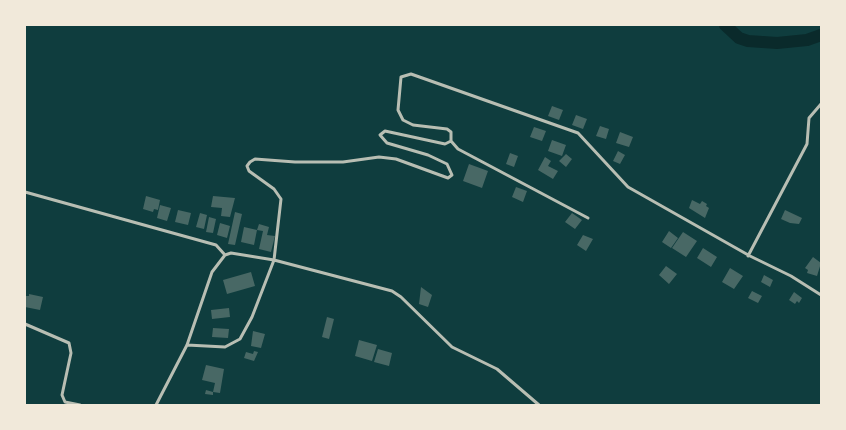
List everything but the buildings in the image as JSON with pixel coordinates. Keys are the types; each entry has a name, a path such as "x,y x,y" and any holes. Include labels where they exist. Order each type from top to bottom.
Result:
{"street":[{"path":"588,218 458,149 451,141 451,133 447,128 412,125 403,120 398,110 399,83 402,76 411,74 578,132 628,187 748,256 791,276 821,295"},
{"path":"748,256 807,144 809,118 821,104"},
{"path":"186,345 225,347 240,338 252,317 274,260 281,199 274,190 249,171 247,166 250,162 255,159 295,162 343,162 379,156 396,159 448,178 452,172 447,164 428,154 386,143 380,135 385,131 445,144 451,141"},
{"path":"25,192 216,245 225,255"},
{"path":"156,405 186,345 212,272 225,255 231,253 274,260 392,291 402,297 452,348 497,369 539,405"},
{"path":"25,324 69,343 71,353 62,395 66,402 80,405"}],"waterway":[{"path":"725,25 739,38 748,41 777,43 807,40 821,35"}]}
